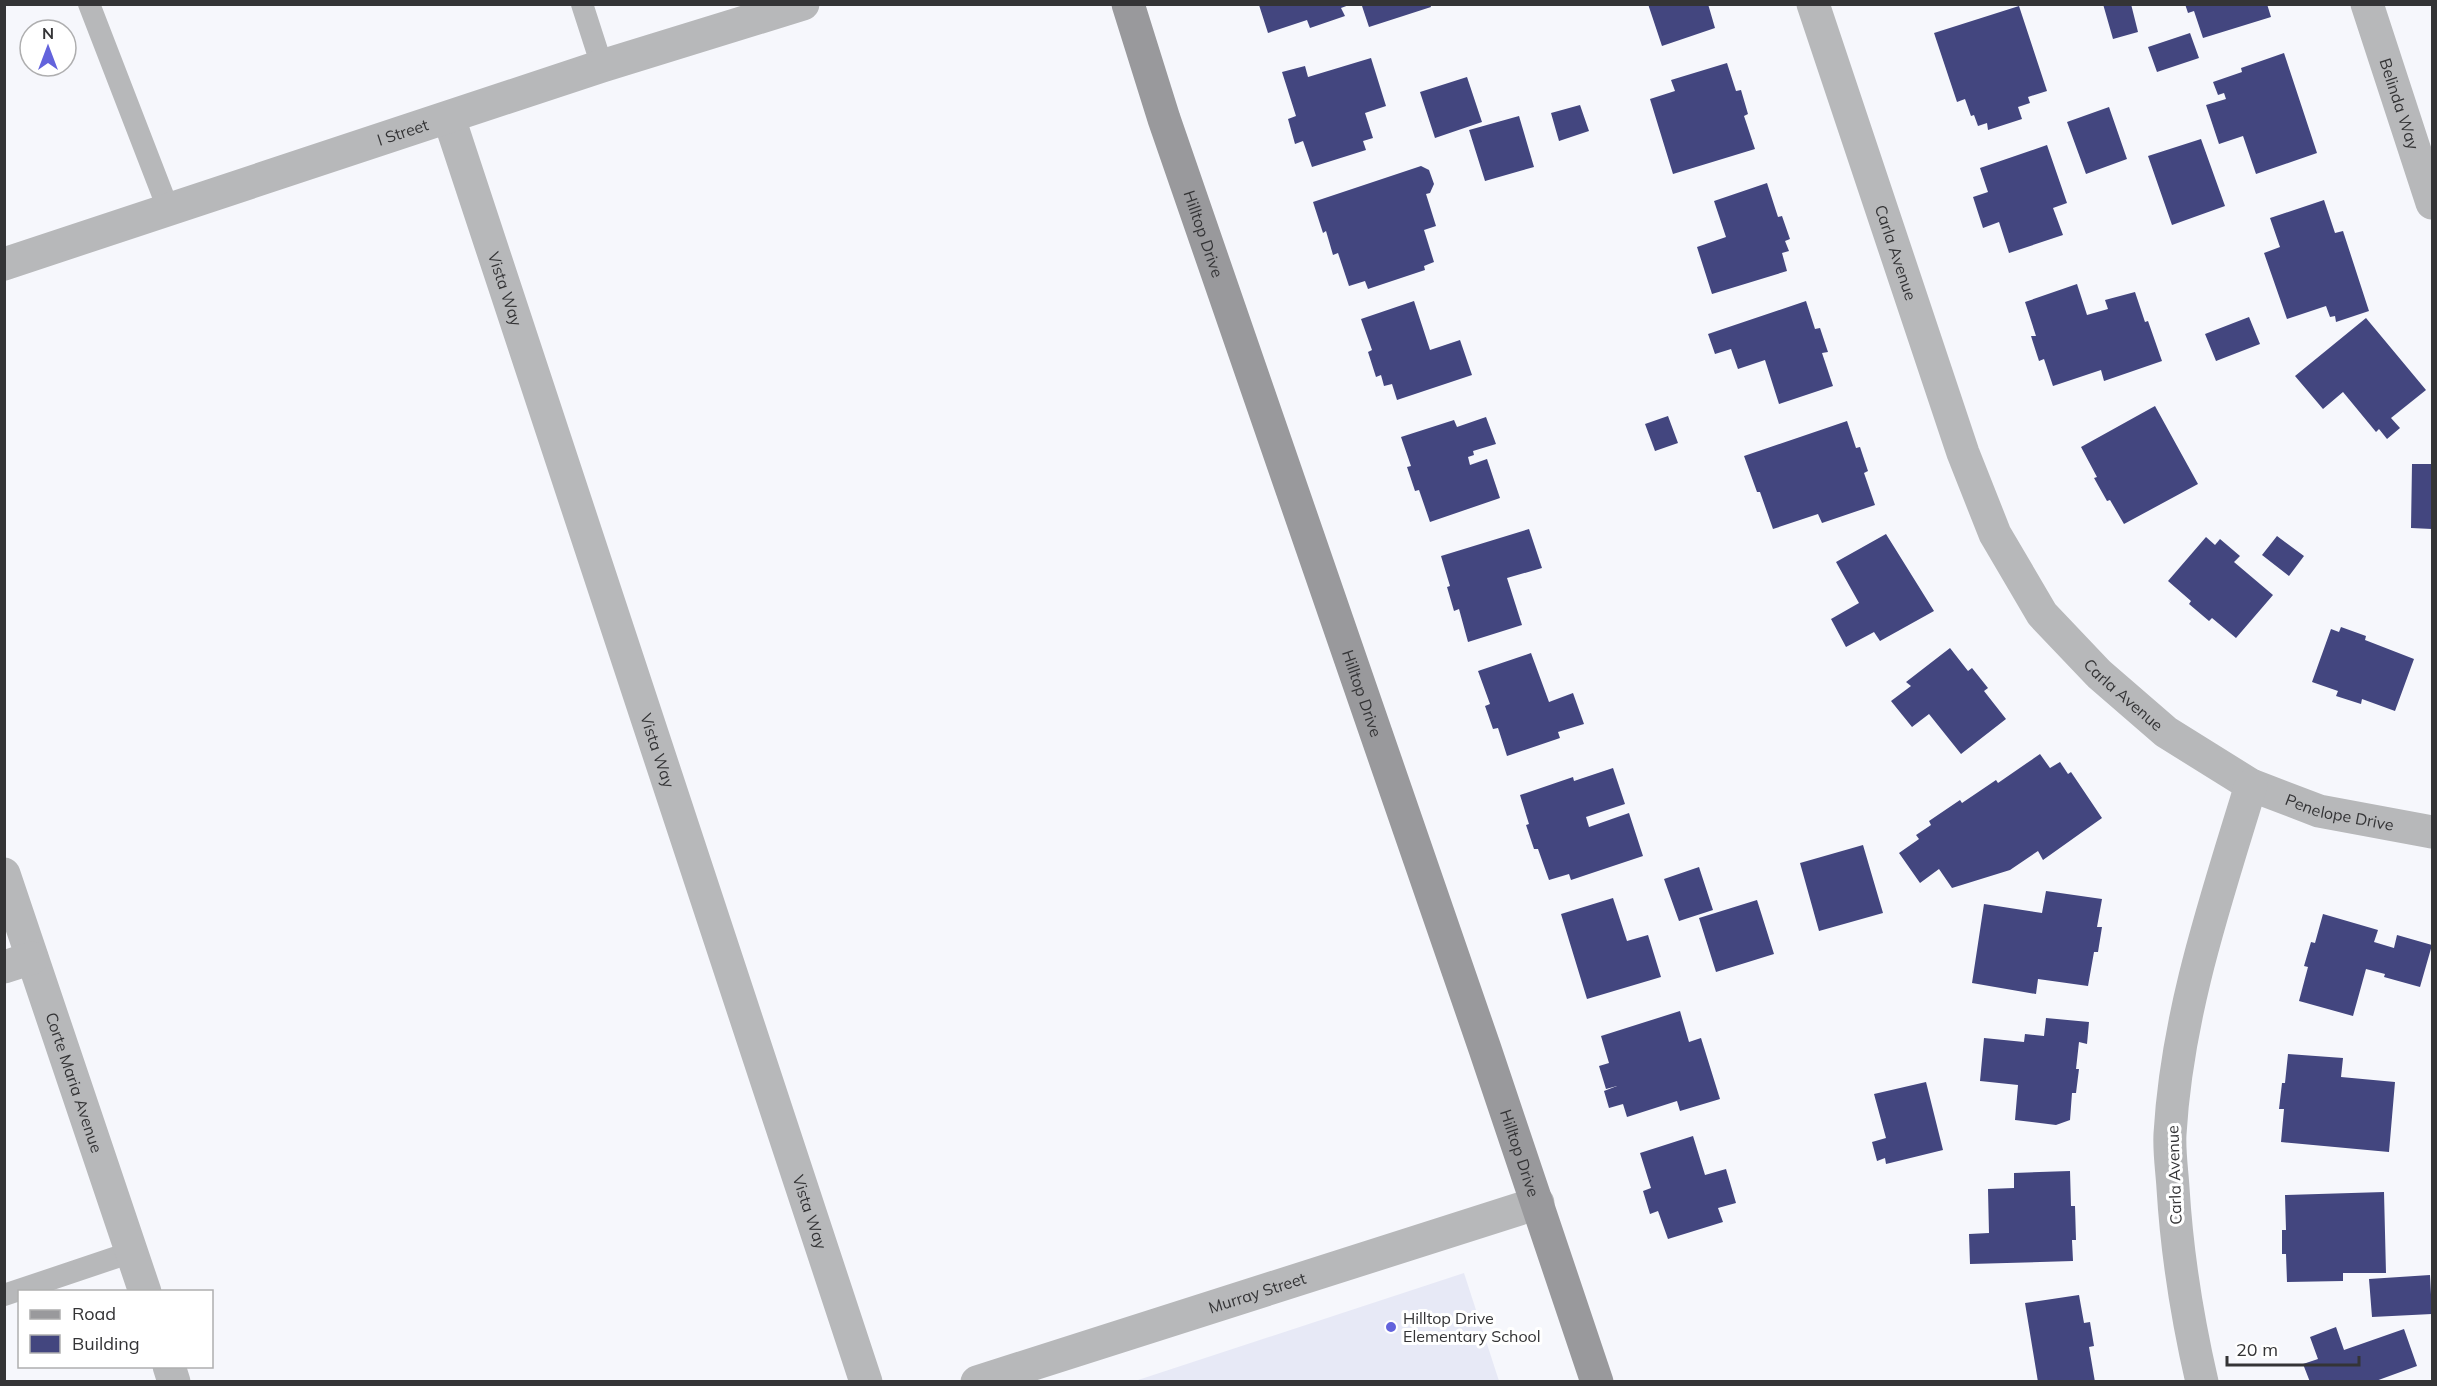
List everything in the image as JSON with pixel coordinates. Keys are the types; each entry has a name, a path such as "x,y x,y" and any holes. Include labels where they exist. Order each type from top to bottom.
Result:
{"main road":[{"name":"Hilltop Drive","path":"1128,4 1164,119 1538,1203 1597,1382"}],"street":[{"name":"I Street","path":"4,264 602,66 803,4"},
{"name":"Carla Avenue","path":"1813,4 1963,453 1995,534 2042,614 2099,674 2166,732 2251,785 2192,982 2179,1053 2170,1136 2176,1239 2185,1304 2202,1382"},
{"name":"Belinda Way","path":"2367,4 2433,203"},
{"name":"Vista Way","path":"449,118 866,1382"},
{"name":"Penelope Drive","path":"2251,785 2319,811 2433,832"},
{"name":"Corte Maria Avenue","path":"4,874 18,962 132,1252 144,1290"},
{"name":"Murray Street","path":"977,1382 1538,1203"}],"lane":[{"path":"90,4 169,211"},
{"path":"582,4 602,66"},
{"path":"19,1290 132,1252"}],"shaded area":[{"name":"Hilltop Drive Elementary School","path":"1464,1273 1499,1381 1135,1381"}],"building":[{"path":"1367,4 1430,4 1431,7 1369,27 1362,6"},
{"path":"1648,4 1708,4 1715,28 1662,46"},
{"path":"2103,4 2131,4 2138,32 2113,39"},
{"path":"2185,4 2267,4 2271,17 2203,38 2194,11 2188,13"},
{"path":"1259,5 1349,5 1341,8 1345,16 1310,28 1307,20 1268,33"},
{"path":"2019,6 2047,91 2028,97 2030,103 2018,107 2022,119 1988,130 1987,123 1978,126 1974,115 1971,116 1965,99 1957,102 1934,33"},
{"path":"2190,33 2199,58 2157,72 2148,47"},
{"path":"2284,53 2317,153 2256,174 2243,136 2219,144 2206,105 2226,99 2224,93 2218,95 2213,82 2242,72 2241,68"},
{"path":"1371,58 1386,106 1365,113 1373,138 1363,141 1366,150 1312,167 1303,141 1295,144 1288,119 1296,116 1282,72 1305,66 1308,77"},
{"path":"1727,63 1736,91 1741,90 1748,114 1744,116 1755,149 1673,174 1650,99 1675,91 1671,80"},
{"path":"1467,77 1482,122 1435,138 1420,92"},
{"path":"1580,105 1589,131 1559,141 1551,113"},
{"path":"2109,107 2127,159 2086,174 2067,122"},
{"path":"1519,116 1534,167 1485,181 1469,130"},
{"path":"2201,139 2225,206 2172,225 2148,156"},
{"path":"2047,145 2067,203 2053,208 2063,235 2009,253 1999,222 1983,228 1973,197 1988,192 1980,168"},
{"path":"1421,166 1429,170 1434,184 1430,193 1426,194 1436,226 1424,230 1434,262 1424,266 1425,270 1368,289 1365,281 1349,286 1338,253 1333,255 1326,231 1323,233 1313,202"},
{"path":"1767,183 1778,217 1782,216 1790,239 1785,241 1789,251 1782,253 1787,271 1712,294 1697,247 1726,237 1714,201"},
{"path":"2324,200 2335,233 2343,231 2369,311 2336,322 2335,316 2330,317 2326,306 2287,319 2264,253 2280,247 2270,218"},
{"path":"2077,284 2087,315 2108,309 2105,300 2135,292 2162,361 2104,381 2101,370 2053,386 2044,359 2039,361 2031,336 2036,336 2025,302"},
{"path":"1414,301 1430,350 1460,340 1472,375 1397,400 1392,384 1384,386 1381,375 1376,377 1368,352 1372,350 1361,319"},
{"path":"1806,301 1815,329 1820,328 1828,352 1822,353 1833,386 1779,404 1765,360 1738,369 1731,349 1715,354 1708,334"},
{"path":"2249,317 2260,344 2216,361 2205,334"},
{"path":"2366,318 2426,390 2391,418 2400,428 2387,439 2379,429 2376,432 2343,392 2323,409 2295,376"},
{"path":"2155,406 2198,484 2124,524 2094,478 2097,477 2081,447"},
{"path":"1668,416 1678,443 1655,451 1645,424"},
{"path":"1486,417 1496,444 1473,451 1474,455 1468,457 1470,465 1487,459 1500,498 1430,522 1419,490 1415,491 1407,467 1411,466 1401,437 1454,420 1457,427"},
{"path":"1847,421 1856,448 1860,447 1868,471 1864,473 1875,505 1822,523 1818,514 1773,529 1744,456"},
{"path":"2412,464 2432,464 2432,529 2411,528"},
{"path":"1529,529 1542,568 1507,578 1522,625 1468,642 1459,609 1454,611 1447,587 1450,586 1441,556"},
{"path":"1886,534 1934,611 1880,641 1874,632 1846,647 1831,619 1859,603 1836,562"},
{"path":"2277,536 2304,556 2289,576 2262,555"},
{"path":"2206,537 2215,545 2220,539 2240,556 2234,562 2273,595 2236,638 2212,618 2209,621 2168,581"},
{"path":"2341,627 2366,636 2365,640 2414,659 2395,711 2362,699 2361,704 2336,696 2338,691 2312,682 2331,629 2339,632"},
{"path":"1950,648 1968,671 1972,668 1988,688 1984,691 2006,719 1961,754 1929,714 1912,727 1891,701 1911,686 1906,682"},
{"path":"1531,653 1549,702 1573,693 1584,724 1558,732 1560,738 1507,756 1498,728 1493,729 1485,706 1490,704 1478,671"},
{"path":"2040,754 2050,768 2060,762 2068,774 2071,772 2102,818 2043,860 2038,851 2010,870 1952,888 1939,869 1920,883 1899,853 1919,839 1916,835 1931,825 1929,821 1960,800 1962,803 1996,780 1998,783"},
{"path":"1613,768 1625,804 1586,817 1589,827 1629,813 1643,856 1571,880 1569,874 1549,880 1538,849 1534,849 1520,795 1573,777 1574,781"},
{"path":"1863,845 1883,913 1819,931 1800,863"},
{"path":"1699,867 1713,910 1679,921 1664,879"},
{"path":"2046,891 2102,899 2097,927 2102,927 2098,952 2094,952 2088,986 2038,979 2036,994 1972,983 1984,904 2042,913"},
{"path":"1613,898 1627,941 1648,935 1661,977 1587,999 1561,914"},
{"path":"1757,900 1774,954 1716,972 1699,918"},
{"path":"2323,914 2378,930 2374,942 2394,948 2397,935 2432,945 2420,987 2384,977 2385,974 2366,969 2353,1016 2299,1001 2308,967 2304,966 2311,942 2315,943"},
{"path":"1680,1011 1689,1042 1701,1038 1720,1099 1680,1111 1677,1101 1627,1117 1623,1104 1609,1108 1604,1091 1617,1086 1606,1089 1599,1066 1609,1063 1601,1036"},
{"path":"2046,1018 2089,1022 2087,1044 2079,1042 2076,1069 2079,1069 2076,1093 2072,1093 2070,1120 2056,1125 2015,1120 2018,1085 1980,1081 1984,1038 2024,1042 2025,1034 2044,1036"},
{"path":"2288,1054 2343,1058 2341,1077 2395,1082 2389,1152 2281,1142 2284,1109 2279,1109"},
{"path":"1926,1082 1943,1150 1886,1164 1885,1158 1877,1161 1872,1142 1886,1138 1874,1094"},
{"path":"1693,1136 1705,1175 1726,1169 1736,1203 1718,1208 1723,1222 1668,1239 1658,1211 1650,1214 1643,1191 1651,1188 1640,1153"},
{"path":"2070,1171 2071,1206 2075,1206 2076,1240 2072,1240 2073,1261 1970,1264 1969,1234 1989,1233 1988,1189 2014,1188 2014,1173"},
{"path":"2384,1192 2386,1273 2343,1273 2343,1281 2287,1282 2286,1254 2282,1254 2282,1230 2286,1230 2285,1195"},
{"path":"2430,1275 2432,1314 2372,1317 2369,1279"},
{"path":"2079,1295 2084,1323 2090,1322 2094,1346 2089,1347 2095,1382 2038,1382 2025,1303"},
{"path":"2336,1327 2344,1350 2404,1329 2417,1366 2373,1382 2310,1382 2303,1364 2318,1359 2310,1337"}],"place":[{"name":"Hilltop Drive Elementary School","path":"1391,1327"}]}
